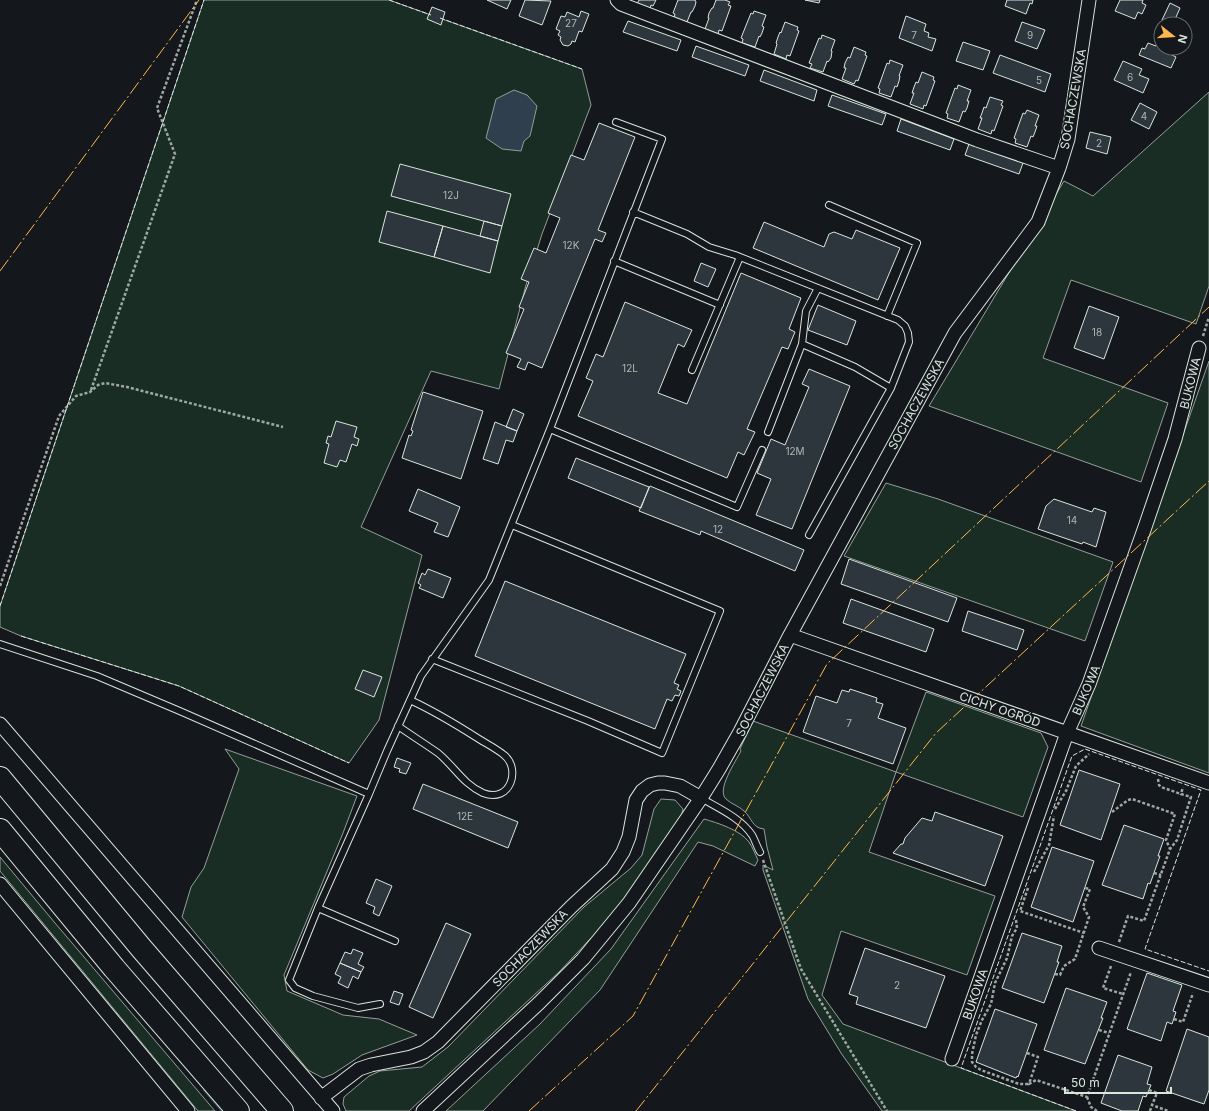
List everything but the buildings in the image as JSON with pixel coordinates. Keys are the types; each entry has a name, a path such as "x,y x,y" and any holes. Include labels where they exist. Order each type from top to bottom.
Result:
{"highway":[{"path":"0,778 142,949 282,1111"},
{"path":"0,830 114,968 238,1111"}],"street":[{"path":"617,0 620,4 962,134 1059,168"},
{"name":"SOCHACZEWSKA","path":"423,1111 539,1003 583,959 630,903 701,798 740,732 790,635 955,333 1038,222 1059,168 1068,139 1089,0"},
{"name":"BUKOWA","path":"952,1059 1067,733 1089,684 1148,520 1175,438 1199,348"},
{"name":"CICHY OGRÓD","path":"790,635 1209,784"},
{"path":"0,724 333,1111"},
{"name":"SOCHACZEWSKA","path":"322,1098 359,1068 411,1057 424,1052 438,1042 571,907 612,869 630,838 636,800 642,791 650,785 665,783 680,786 701,798"},
{"path":"0,884 188,1111"},
{"path":"1099,948 1203,983"}],"lane":[{"path":"380,1004 358,1008 313,996 295,988 289,980 318,908 421,676 489,580 550,429 662,139 616,122"},
{"path":"829,205 917,243 887,316"},
{"path":"633,212 688,234 710,247 740,257 898,320 905,326 908,333 909,342 892,388 809,535"},
{"path":"692,370 740,257"},
{"path":"614,260 720,305"},
{"path":"768,432 802,344 806,311 818,288"},
{"path":"802,344 855,367 892,388"},
{"path":"550,429 737,507 762,450"},
{"path":"432,659 662,753 720,611 512,525"},
{"path":"0,644 97,676 369,794"},
{"path":"398,726 439,754 458,774 483,793 491,796 499,796 505,791 511,782 511,764 506,756 459,726 410,700"},
{"path":"701,798 737,820 746,828 752,835 760,852"},
{"path":"318,908 395,941"}],"path":[{"path":"90,392 175,154 157,108 197,0"},
{"name":"BUKOWA","path":"1199,348 1209,317"},
{"path":"0,586 59,416 76,396 90,392 98,385 105,383 127,387 283,427"},
{"path":"1032,877 1049,845 1055,809 1066,791 1074,769 1086,756 1093,754"},
{"path":"1123,994 1103,988 1115,953 1128,916 1144,921 1170,849 1177,840 1191,797 1161,787 1157,777"},
{"path":"1181,794 1184,784"},
{"path":"1112,812 1128,800 1132,799 1175,814 1166,840 1170,849"},
{"path":"760,852 801,969 887,1111"},
{"path":"1154,873 1161,875"},
{"path":"1029,885 1018,914 1016,928 1012,936 1006,958 995,983 991,1004 978,1030 973,1050 972,1062 981,1070 1019,1084 1029,1084 1036,1080 1087,1097"},
{"path":"1055,974 1060,976 1064,966 1075,960 1089,917 1083,908 1090,889 1085,888"},
{"path":"1018,914 1084,933"},
{"path":"1097,1111 1091,1107 1087,1097 1135,960"},
{"path":"1174,1019 1183,1022 1203,983"},
{"path":"1099,1030 1109,1033"},
{"path":"1027,1053 1038,1057 1029,1084"},
{"path":"1149,1090 1157,1093 1150,1111"},
{"path":"1152,1105 1168,1111"}],"green space":[{"path":"204,0 389,0 582,69 591,105 542,234 526,285 499,389 431,371 361,527 422,555 379,720 349,763 179,686 21,636 0,627 0,606"},
{"path":"1209,92 1209,286 1196,324 1071,280 1043,358 1168,403 1141,482 929,406 1064,181 1093,196"},
{"path":"1209,361 1209,773 1081,726"},
{"path":"886,483 938,499 1113,562 1085,641 844,556"},
{"path":"926,692 1041,733 1048,747 1023,817 896,772"},
{"path":"753,721 896,772 869,852 995,896 967,975 841,931 822,995 843,1024 1076,1111 882,1111 841,1053 808,999 763,870 763,865 773,870 764,829 757,827 744,811 726,799 723,789 725,782 741,751 740,749"},
{"path":"225,749 357,796 284,975 287,991 343,1015 379,1019 417,1035 362,1055 333,1074 323,1078 308,1070 182,917 191,887 204,868 239,769"},
{"path":"661,799 675,800 683,809 680,821 674,832 607,921 559,972 409,1111 346,1111 343,1104 344,1097 369,1076 380,1071 422,1067 448,1047 584,907 631,868 642,855 654,809"},
{"path":"704,819 728,828 745,838 749,842 758,860 755,866 713,846 698,842 600,990 483,1111 446,1111 540,1024 611,949"},
{"path":"0,857 215,1111 198,1111 0,871"}],"water":[{"path":"514,90 527,95 537,106 530,136 524,141 521,151 502,149 486,138 496,99"}],"waterway":[{"path":"205,1090 223,1111"}],"fence":[{"path":"0,606 204,0"},
{"path":"389,0 431,15"},
{"path":"440,18 582,69"},
{"path":"21,636 179,686 349,763"},
{"path":"1076,1111 961,1068 1072,756 1085,749 1201,790 1145,949 1209,971"}],"power":[{"path":"0,271 199,0"},
{"path":"529,1111 633,1016 827,664 1209,307"},
{"path":"636,1111 936,733 1209,481"}]}
